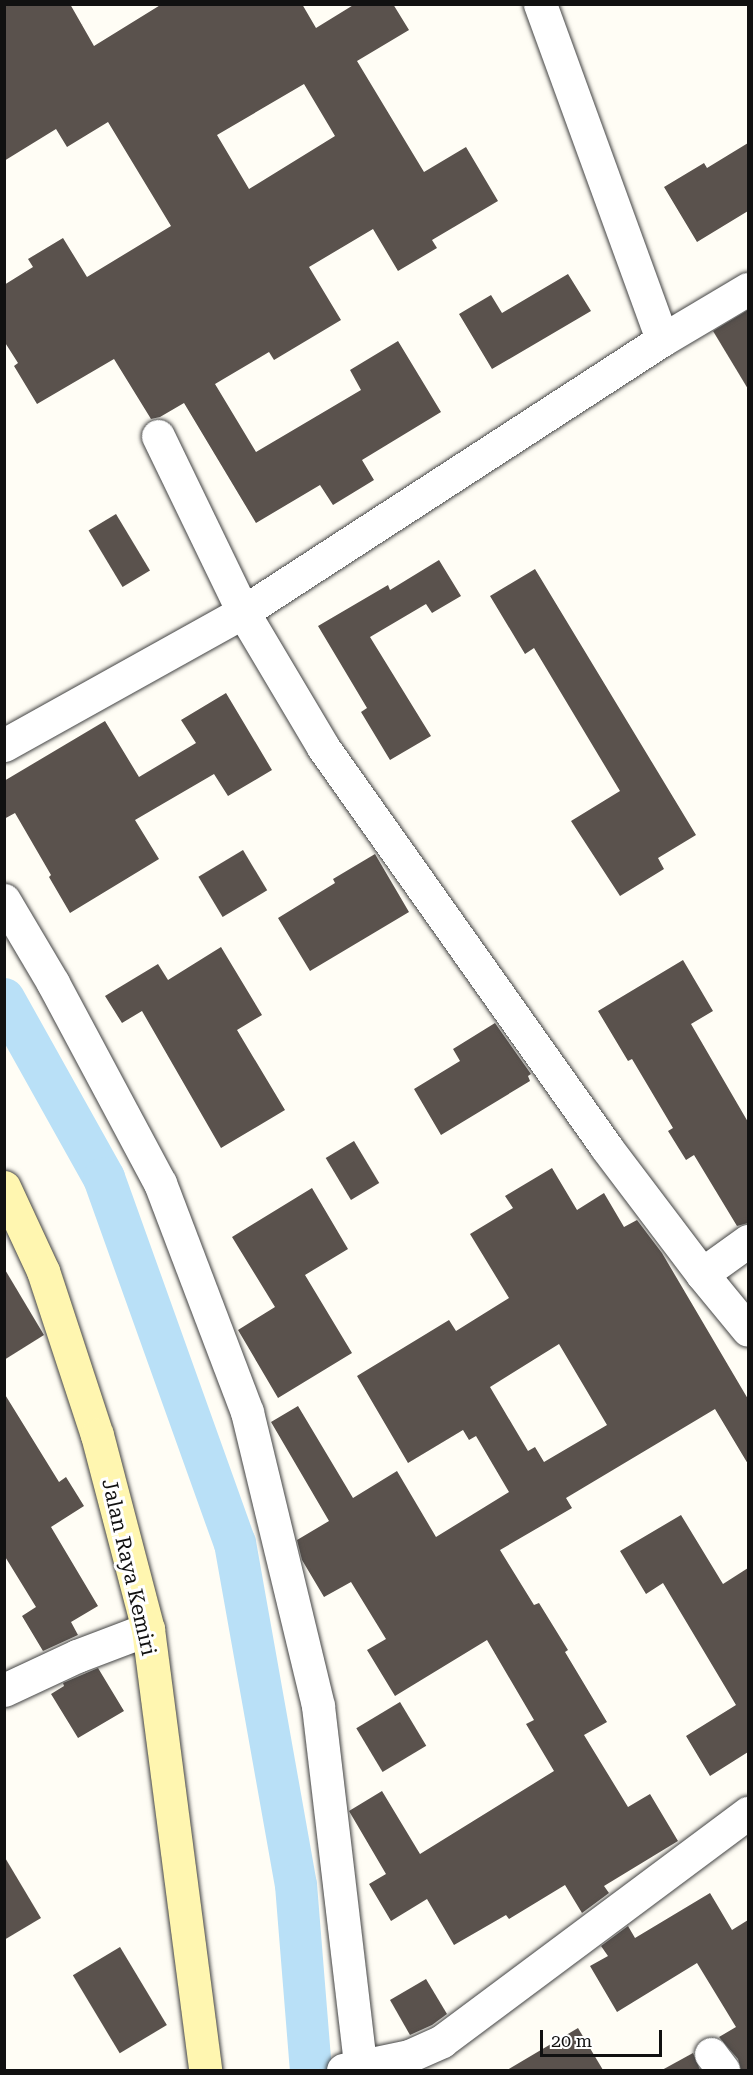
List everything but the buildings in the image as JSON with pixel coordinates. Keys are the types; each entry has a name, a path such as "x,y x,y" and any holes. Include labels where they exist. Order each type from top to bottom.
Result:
{"main road":[{"name":"Jalan Raya Kemiri","path":"4,1187 44,1271 90,1413 148,1629 205,2070"}],"street":[{"path":"540,4 662,340"},
{"path":"4,745 243,612 662,340 748,289"},
{"path":"158,436 243,612 323,747 606,1147 702,1274 748,1330"},
{"path":"4,900 53,983 160,1183 247,1412 318,1706 352,2069 409,2056 442,2041 748,1813"},
{"path":"702,1274 748,1241"},
{"path":"4,1690 77,1656 148,1629"}],"waterway":[{"path":"4,999 104,1178 235,1543 296,1885 311,2070"}]}
